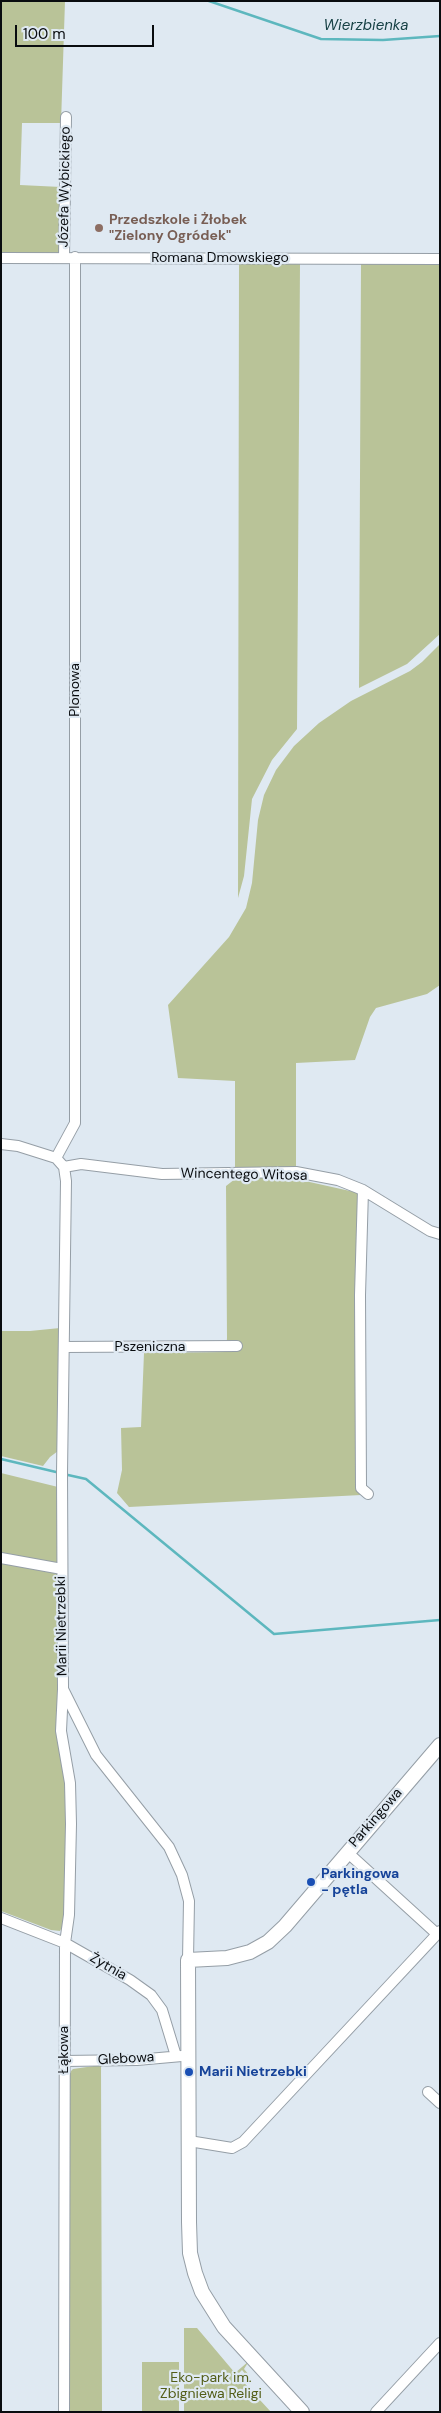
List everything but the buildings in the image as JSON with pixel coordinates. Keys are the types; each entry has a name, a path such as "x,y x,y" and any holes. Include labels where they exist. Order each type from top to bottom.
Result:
{"street":[{"name":"Józefa Wybickiego","path":"66,118 70,257"},
{"name":"Plonowa","path":"56,1158 75,1123 70,257"},
{"name":"Romana Dmowskiego","path":"1,258 440,259"},
{"path":"1,1144 18,1146 56,1158 64,1167"},
{"name":"Wincentego Witosa","path":"64,1167 81,1164 162,1174 296,1172 338,1180 363,1190 430,1231 440,1234"},
{"name":"Marii Nietrzebki","path":"64,1167 66,1181 62,1569 63,1689 96,1755 169,1847 182,1875 188,1901 188,1960 182,2056 189,2141 190,2253 202,2292 224,2327 302,2412"},
{"path":"363,1190 360,1295 361,1488 368,1494"},
{"name":"Pszeniczna","path":"64,1347 237,1346"},
{"path":"1,1558 62,1569"},
{"name":"Łąkowa","path":"63,1689 61,1731 70,1783 71,1824 69,1915 65,1943 64,2412"},
{"name":"Parkingowa","path":"188,1960 227,1958 250,1952 268,1942 285,1926 440,1744"},
{"path":"189,2141 232,2148 243,2142 438,1933 348,1852"},
{"name":"Żytnia","path":"1,1918 65,1943 130,1980 151,1995 162,2010 182,2056"},
{"name":"Glebowa","path":"64,2061 137,2060 182,2056"},
{"path":"428,2092 440,2103"},
{"path":"376,2412 440,2343"}],"green space":[{"path":"1,1 65,1 61,123 22,123 20,185 61,187 61,253 1,254"},
{"path":"239,262 300,263 297,729 272,760 252,799 244,876 238,898"},
{"path":"440,263 440,634 407,664 359,688 361,264"},
{"path":"440,644 440,985 427,994 376,1008 370,1017 355,1060 296,1063 296,1179 359,1193 361,1495 129,1507 117,1493 122,1470 121,1428 141,1427 144,1353 226,1352 226,1186 235,1179 235,1081 178,1078 168,1005 229,937 246,908 252,883 258,820 264,795 276,770 294,746 319,723 351,701 410,671"},
{"path":"60,1328 58,1451 43,1466 1,1456 1,1331"},
{"path":"1,1473 58,1487 57,1728 66,1786 65,1922 60,1931 51,1930 1,1911"},
{"path":"101,2065 102,2412 68,2412 66,2076 73,2069"},
{"name":"Eko-park im. Zbigniewa Religi","path":"184,2328 197,2328 235,2373 249,2361 244,2369 249,2375 247,2376 242,2370 237,2375 271,2412 184,2412"},
{"path":"142,2362 179,2362 179,2412 142,2412"}],"waterway":[{"name":"Wierzbienka","path":"209,1 321,39 383,40 440,36"},
{"path":"1,1459 56,1472"},
{"path":"68,1475 86,1479 274,1634 440,1620"}],"place":[{"name":"Przedszkole i Żłobek \"Zielony Ogródek\"","path":"99,228"},
{"name":"Parkingowa - pętla","path":"311,1882"},
{"name":"Marii Nietrzebki","path":"189,2072"}]}
